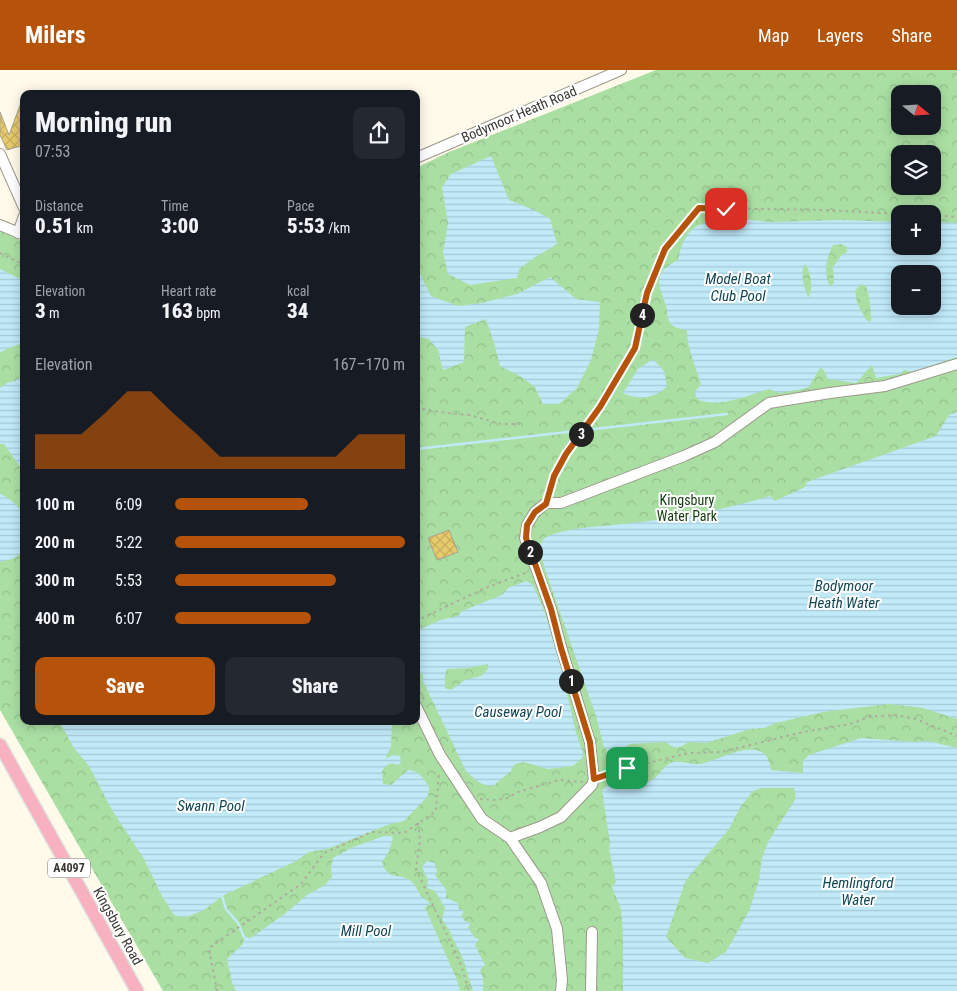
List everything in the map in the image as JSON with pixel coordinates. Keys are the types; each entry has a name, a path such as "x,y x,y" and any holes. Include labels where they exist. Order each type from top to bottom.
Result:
{"main road":[{"name":"Kingsbury Road","path":"0,745 138,991"}],"street":[{"name":"Bodymoor Heath Road","path":"420,156 621,70"},
{"path":"0,154 20,199"},
{"path":"0,225 20,234"},
{"path":"510,838 540,827 561,816 592,785 594,779 590,742 551,609 526,538 527,525 535,512 546,504 561,502 684,456 714,442 769,403 885,386 957,364"},
{"path":"420,715 440,755 482,819 510,838 542,883 557,929 562,980 561,991"},
{"path":"591,991 592,932"}],"path":[{"path":"546,504 554,476 566,454 600,407 635,348 647,293 665,249 699,208 891,214"},
{"path":"941,216 957,217"},
{"path":"0,253 20,263"},
{"path":"420,409 469,414 501,424 520,424"},
{"path":"420,620 486,588 536,569"},
{"path":"420,693 428,707"},
{"path":"479,799 496,800 507,798 518,792 559,780 589,782 627,768 682,754 722,752 803,732 850,724 869,716 896,715 916,719 957,736"},
{"path":"217,991 209,948 301,884 324,853 372,832 404,833 436,811 440,755"},
{"path":"418,823 420,841 416,869 461,965 469,991"}],"green space":[{"name":"Kingsbury Water Park","path":"656,70 957,70 957,991 163,991 0,710 0,231 20,240 20,725 420,725 420,166 449,152"}],"water":[{"path":"491,156 509,200 550,219 557,244 519,269 517,278 470,285 448,274 443,252 448,223 442,187 451,174"},
{"name":"Model Boat Club Pool","path":"721,218 773,222 840,220 891,222 891,255 941,255 941,222 957,223 957,357 913,372 904,370 900,374 876,378 872,365 856,383 828,379 823,369 820,368 808,388 779,393 769,389 723,402 705,402 697,399 695,392 701,384 690,351 687,331 675,327 669,322 659,282 662,272 678,260 687,235 691,230","holes":["841,244 847,247 847,252 841,256 833,267 834,282 831,287 826,272 827,260 833,245","805,264 811,281 811,290 808,298 803,281 803,268","861,284 866,286 868,293 871,322 866,320 857,303 855,291"]},
{"path":"0,269 20,279 20,344 0,352"},
{"path":"420,274 431,296 458,306 482,303 517,294 550,277 576,299 600,302 599,329 591,360 577,388 559,404 543,404 535,387 520,376 500,366 486,319 465,327 464,362 443,370 438,350 429,339 420,337"},
{"path":"653,359 664,371 667,386 658,393 646,397 635,397 623,393 638,369"},
{"path":"20,378 20,466 4,444 0,444 0,388 7,383"},
{"name":"Bodymoor Heath Water","path":"957,412 957,719 923,708 889,704 823,712 776,723 764,728 750,729 706,743 689,742 675,748 665,742 630,744 618,751 609,753 604,747 596,716 545,569 540,547 546,537 566,531 636,523 726,508 770,496 775,501 805,487 807,482 936,436 949,415"},
{"path":"0,494 10,499 20,510 20,554 0,562"},
{"name":"Causeway Pool","path":"526,581 533,585 545,613 562,671 576,733 583,753 582,758 573,766 548,769 524,762 515,764 511,771 493,786 488,786 478,782 466,771 423,681 423,675 420,672 420,629 441,620 458,616 462,611 502,595 508,588","holes":["488,664 488,669 481,676 465,680 451,690 445,688 447,669 468,668"]},
{"name":"Swann Pool","path":"61,725 392,725 391,747 386,756 387,758 394,755 400,756 401,762 398,765 393,763 385,767 382,771 383,784 391,785 408,770 416,772 429,787 428,796 404,821 390,824 327,849 309,852 296,861 222,896 204,910 189,916 180,917 174,915 162,896 144,859 112,810 89,766 74,748"},
{"name":"Hemlingford Water","path":"861,738 915,742 928,741 957,748 957,991 623,991 621,909 612,887 616,882 609,849 610,843 602,791 608,784 623,785 650,781 670,763 701,764 744,750 760,751 767,757 771,770 803,773 803,761 809,755","holes":["761,788 794,788 796,798 768,842 762,858 759,880 749,911 726,952 708,963 685,958 666,937 686,880 729,829 741,806 753,791"]},
{"name":"Mill Pool","path":"384,836 391,836 393,838 389,851 382,863 391,875 407,878 411,881 421,896 430,903 425,908 457,980 460,991 236,991 227,959 243,944 244,937 251,938 307,895 325,885 332,877 333,858 351,848"},
{"path":"427,861 435,863 437,872 435,875 446,890 446,898 458,903 459,909 464,911 461,916 465,921 471,923 468,928 475,938 479,939 475,945 485,965 480,970 483,978 483,991 473,991 463,959 442,919 445,908 435,891 427,888 428,880 422,867"}],"building":[{"path":"20,105 20,146 7,150 0,135 0,112 9,135"},
{"path":"449,530 458,552 437,560 428,538"}],"waterway":[{"path":"420,449 727,414"},
{"path":"222,896 226,909 238,923 244,937"}],"route":[{"path":"627,768 594,779 590,742 551,609 526,538 527,525 535,512 546,504 546,498 554,476 566,454 600,407 635,348 647,293 665,249 699,208 726,209"}]}
